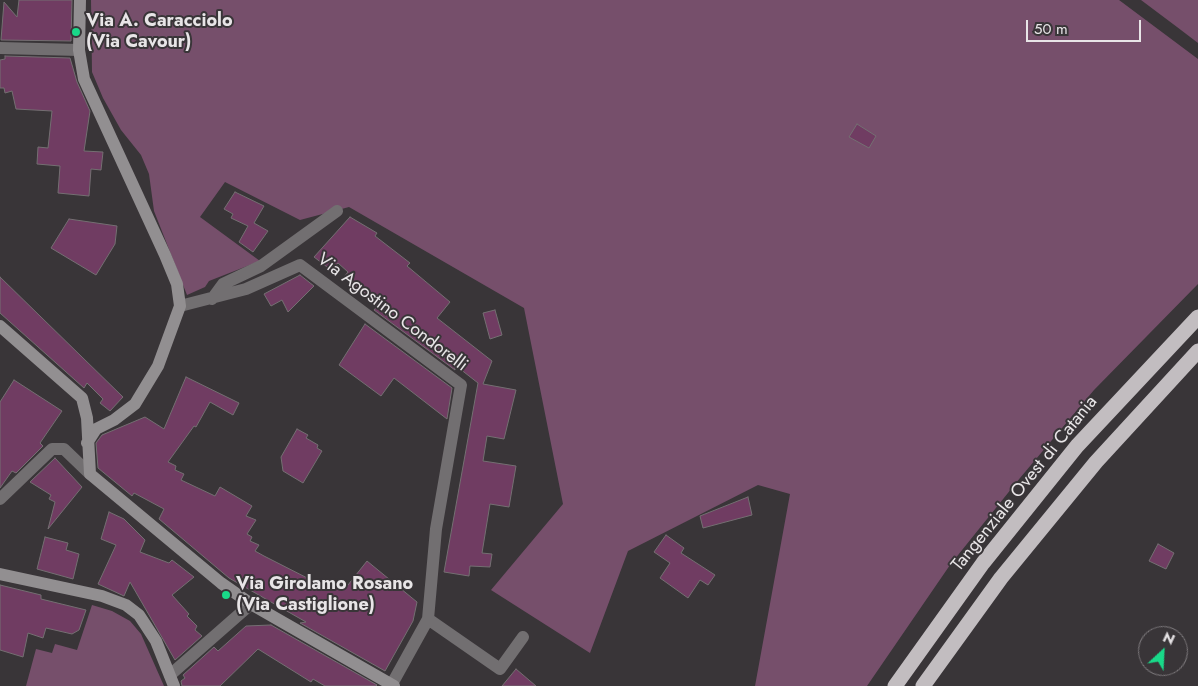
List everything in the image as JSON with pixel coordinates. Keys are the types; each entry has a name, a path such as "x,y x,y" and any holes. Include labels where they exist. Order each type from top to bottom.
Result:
{"highway":[{"name":"Tangenziale Ovest di Catania","path":"895,686 983,562 1077,446 1198,317"},
{"path":"924,686 1001,578 1090,470 1198,351"}],"main road":[{"path":"80,0 79,50 84,80 165,255 177,284 180,306 158,366 135,404 114,420 96,428 87,443"},
{"path":"0,326 82,398 87,418 90,474 221,583 251,604 393,685"},
{"path":"0,574 102,596 126,605 139,615 156,641 172,680"}],"street":[{"path":"0,48 79,50"},
{"path":"212,299 223,284 261,266 338,211"},
{"name":"Via Agostino Condorelli","path":"180,306 246,289 300,265 461,385 436,529 428,619 393,685"},
{"path":"0,499 52,449 64,449 90,474"},
{"path":"172,680 251,604"},
{"path":"428,619 500,669 523,637"}],"shaded area":[{"path":"91,0 1119,0 1198,59 1198,284 1094,390 1020,478 950,565 867,686 755,686 790,494 758,485 628,551 590,653 491,590 563,504 524,308 349,207 300,220 225,182 200,217 260,261 209,281 205,287 187,295 154,211 149,174 141,155 121,130 103,98 92,72"},
{"path":"1141,0 1198,0 1198,43 1177,27"},
{"path":"92,605 112,611 130,621 141,634 164,686 26,686 36,649 52,653 55,644 77,650"}],"building":[{"path":"19,0 72,0 71,41 1,40 4,2 17,17"},
{"path":"5,56 70,58 77,82 90,111 84,151 103,152 101,170 91,169 89,196 58,193 60,166 37,164 38,147 48,148 52,111 16,109 12,91 5,93 4,88 0,88 0,60 5,59"},
{"path":"857,124 876,136 869,148 849,137"},
{"path":"235,192 264,206 254,223 268,231 253,252 239,242 248,226 231,218 233,214 224,209"},
{"path":"350,217 377,233 375,236 410,263 407,266 450,302 437,318 492,361 483,384 516,390 504,439 487,436 483,461 516,466 509,507 490,504 482,553 492,554 490,567 470,566 469,576 444,572 478,383 455,365 455,370 374,310 379,304 344,277 348,272 338,263 331,270 314,257"},
{"path":"69,219 117,226 115,244 96,275 51,248"},
{"path":"300,275 314,286 288,312 282,300 271,306 264,294"},
{"path":"0,277 123,397 110,411 100,403 103,399 87,383 84,388 0,313"},
{"path":"495,310 502,335 490,339 483,313"},
{"path":"365,324 452,388 447,419 394,378 381,396 339,365"},
{"path":"186,377 239,403 233,415 210,402 196,427 194,426 168,462 176,466 175,470 184,474 181,480 215,496 220,487 252,506 246,516 256,520 247,534 252,537 250,541 259,545 255,551 264,556 323,586 325,582 344,590 367,561 417,602 413,621 385,671 300,623 306,622 229,578 159,519 164,509 134,493 132,496 98,468 96,443 102,435 145,417 164,429"},
{"path":"14,380 62,411 40,443 43,446 16,473 12,471 0,488 0,402"},
{"path":"297,429 308,435 306,438 318,445 317,448 322,451 303,483 283,471 281,457"},
{"path":"55,458 82,487 48,529 55,502 49,499 51,495 30,482"},
{"path":"748,497 752,515 703,528 700,516"},
{"path":"109,512 124,519 145,540 140,552 169,563 172,560 194,577 172,595 189,614 187,616 197,626 195,630 202,636 175,660 130,582 124,596 98,584 116,545 101,539"},
{"path":"666,535 684,548 681,553 715,575 708,585 700,580 688,598 660,578 670,563 654,552"},
{"path":"45,537 68,543 66,550 79,554 73,579 37,569"},
{"path":"1158,544 1174,553 1166,569 1149,561"},
{"path":"0,585 41,595 41,599 86,610 79,630 72,634 46,628 43,638 28,633 23,657 0,650"},
{"path":"271,625 377,685 325,686 313,679 311,682 258,649 220,686 182,686 181,681 185,678 183,675 214,647 218,651 246,626"},
{"path":"516,669 536,686 502,686"}],"place":[{"name":"Via A. Caracciolo (Via Cavour)","path":"76,32"},
{"name":"Via Girolamo Rosano (Via Castiglione)","path":"226,595"}]}
